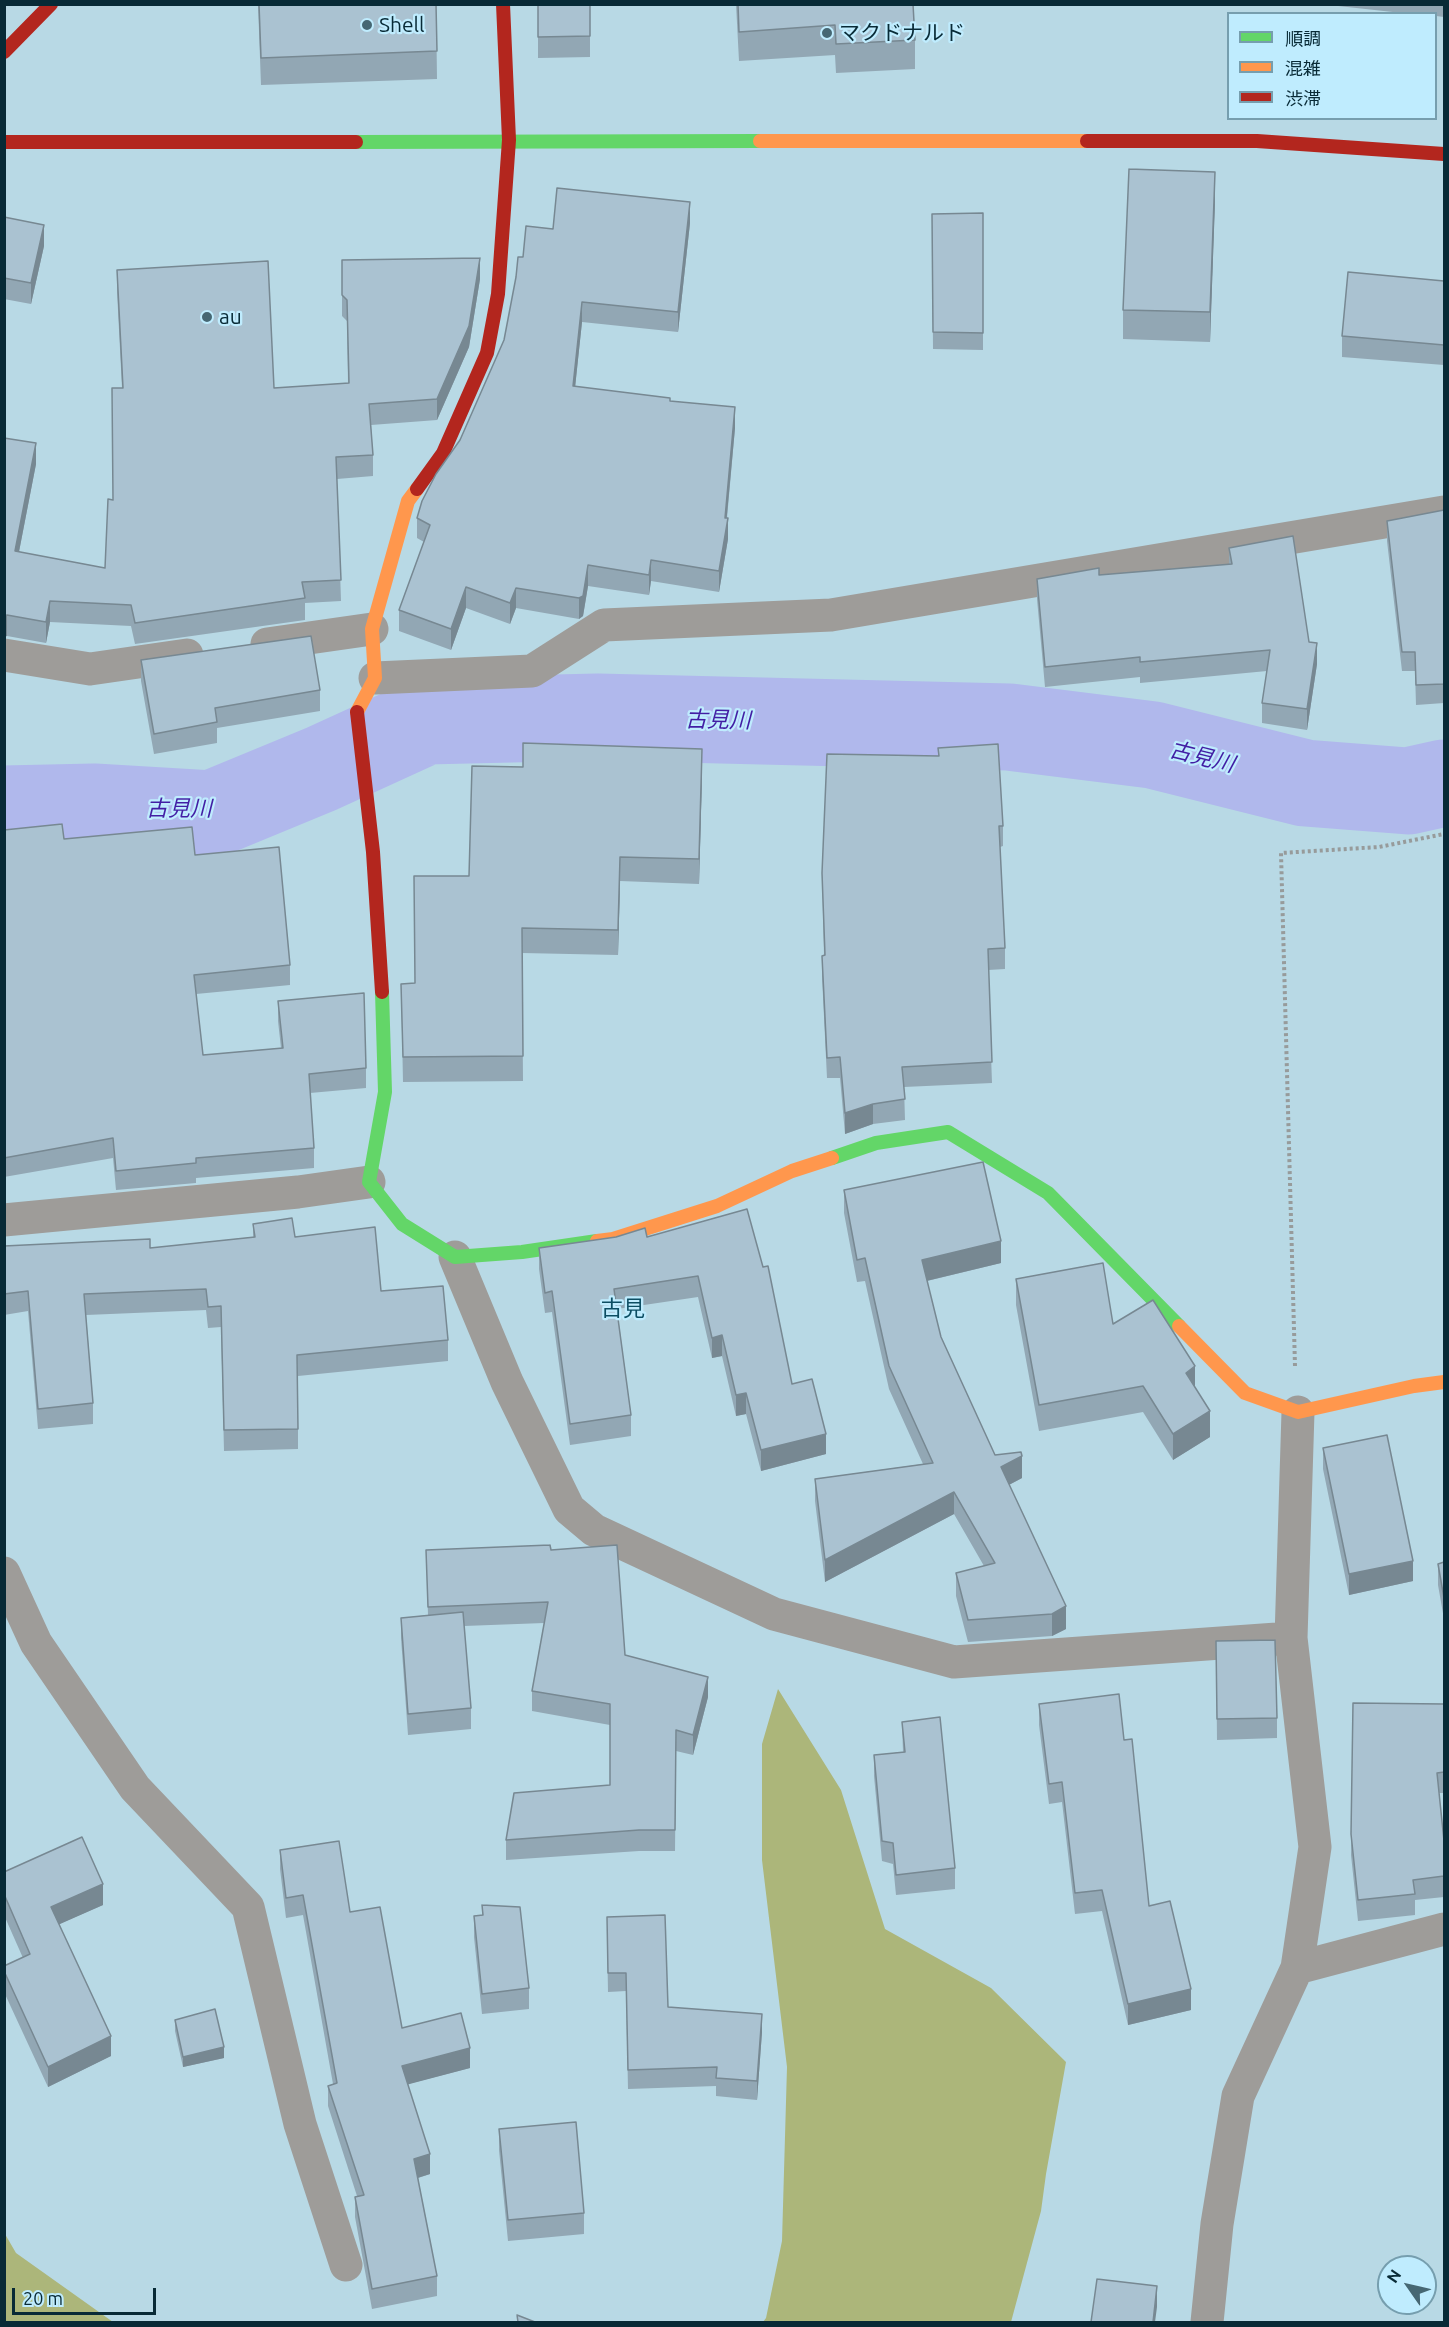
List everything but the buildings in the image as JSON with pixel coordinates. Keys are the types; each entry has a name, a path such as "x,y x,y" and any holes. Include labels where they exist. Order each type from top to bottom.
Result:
{"street":[{"path":"4,52 51,4"},
{"path":"503,4 509,140 498,294 487,353 442,453 408,501 372,629 375,678 356,713 373,852 382,983 385,1092 369,1182 402,1224 455,1257 507,1382 569,1509 594,1530 774,1614 954,1662 1291,1638"},
{"path":"4,141 1257,141 1444,154"},
{"path":"375,678 532,671 604,625 831,615 1444,512"},
{"path":"4,655 90,669 372,629"},
{"path":"455,1257 522,1252 613,1239 717,1206 792,1171 876,1143 948,1132 1048,1193 1245,1393 1298,1412 1414,1386 1444,1382"},
{"path":"4,1220 298,1192 369,1182"},
{"path":"1207,2322 1216,2224 1238,2096 1297,1968 1315,1847 1291,1638 1298,1412"},
{"path":"4,1573 36,1643 135,1788 248,1907 300,2124 346,2265"},
{"path":"1297,1968 1444,1929"}],"path":[{"path":"1298,1412 1292,1330 1281,852 1379,847 1444,834"}],"green space":[{"path":"778,1689 841,1790 885,1929 991,1988 1066,2062 1041,2211 1011,2322 763,2322 766,2318 782,2241 787,2067 762,1860 762,1744"},
{"path":"5,2234 16,2253 113,2322 5,2322"}],"waterway":[{"name":"古見川","path":"4,809 94,807 212,814 321,769 426,721 598,717 1009,727 1153,745 1305,783 1408,791 1444,783"}],"traffic: fast":[{"path":"356,142 760,141"},
{"path":"382,992 385,1092 369,1182 402,1224 455,1257 522,1252 597,1241"},
{"path":"832,1158 876,1143 948,1132 1048,1193 1179,1326"}],"traffic: slow":[{"path":"760,141 1087,141"},
{"path":"357,712 375,678 372,629 408,501 417,489"},
{"path":"597,1241 613,1239 717,1206 792,1171 832,1158"},
{"path":"1179,1326 1245,1393 1298,1412 1414,1386 1444,1382"}],"traffic: jam":[{"path":"4,52 51,4"},
{"path":"417,489 443,453 487,353 498,294 509,140 503,4"},
{"path":"1087,141 1257,141 1444,154"},
{"path":"4,142 356,142"},
{"path":"357,712 373,852 382,992"}],"place":[{"name":"Shell","path":"367,25"},
{"name":"マクドナルド","path":"827,33"},
{"name":"au","path":"207,317"}],"district":[{"name":"古見","path":"623,1309"}]}
